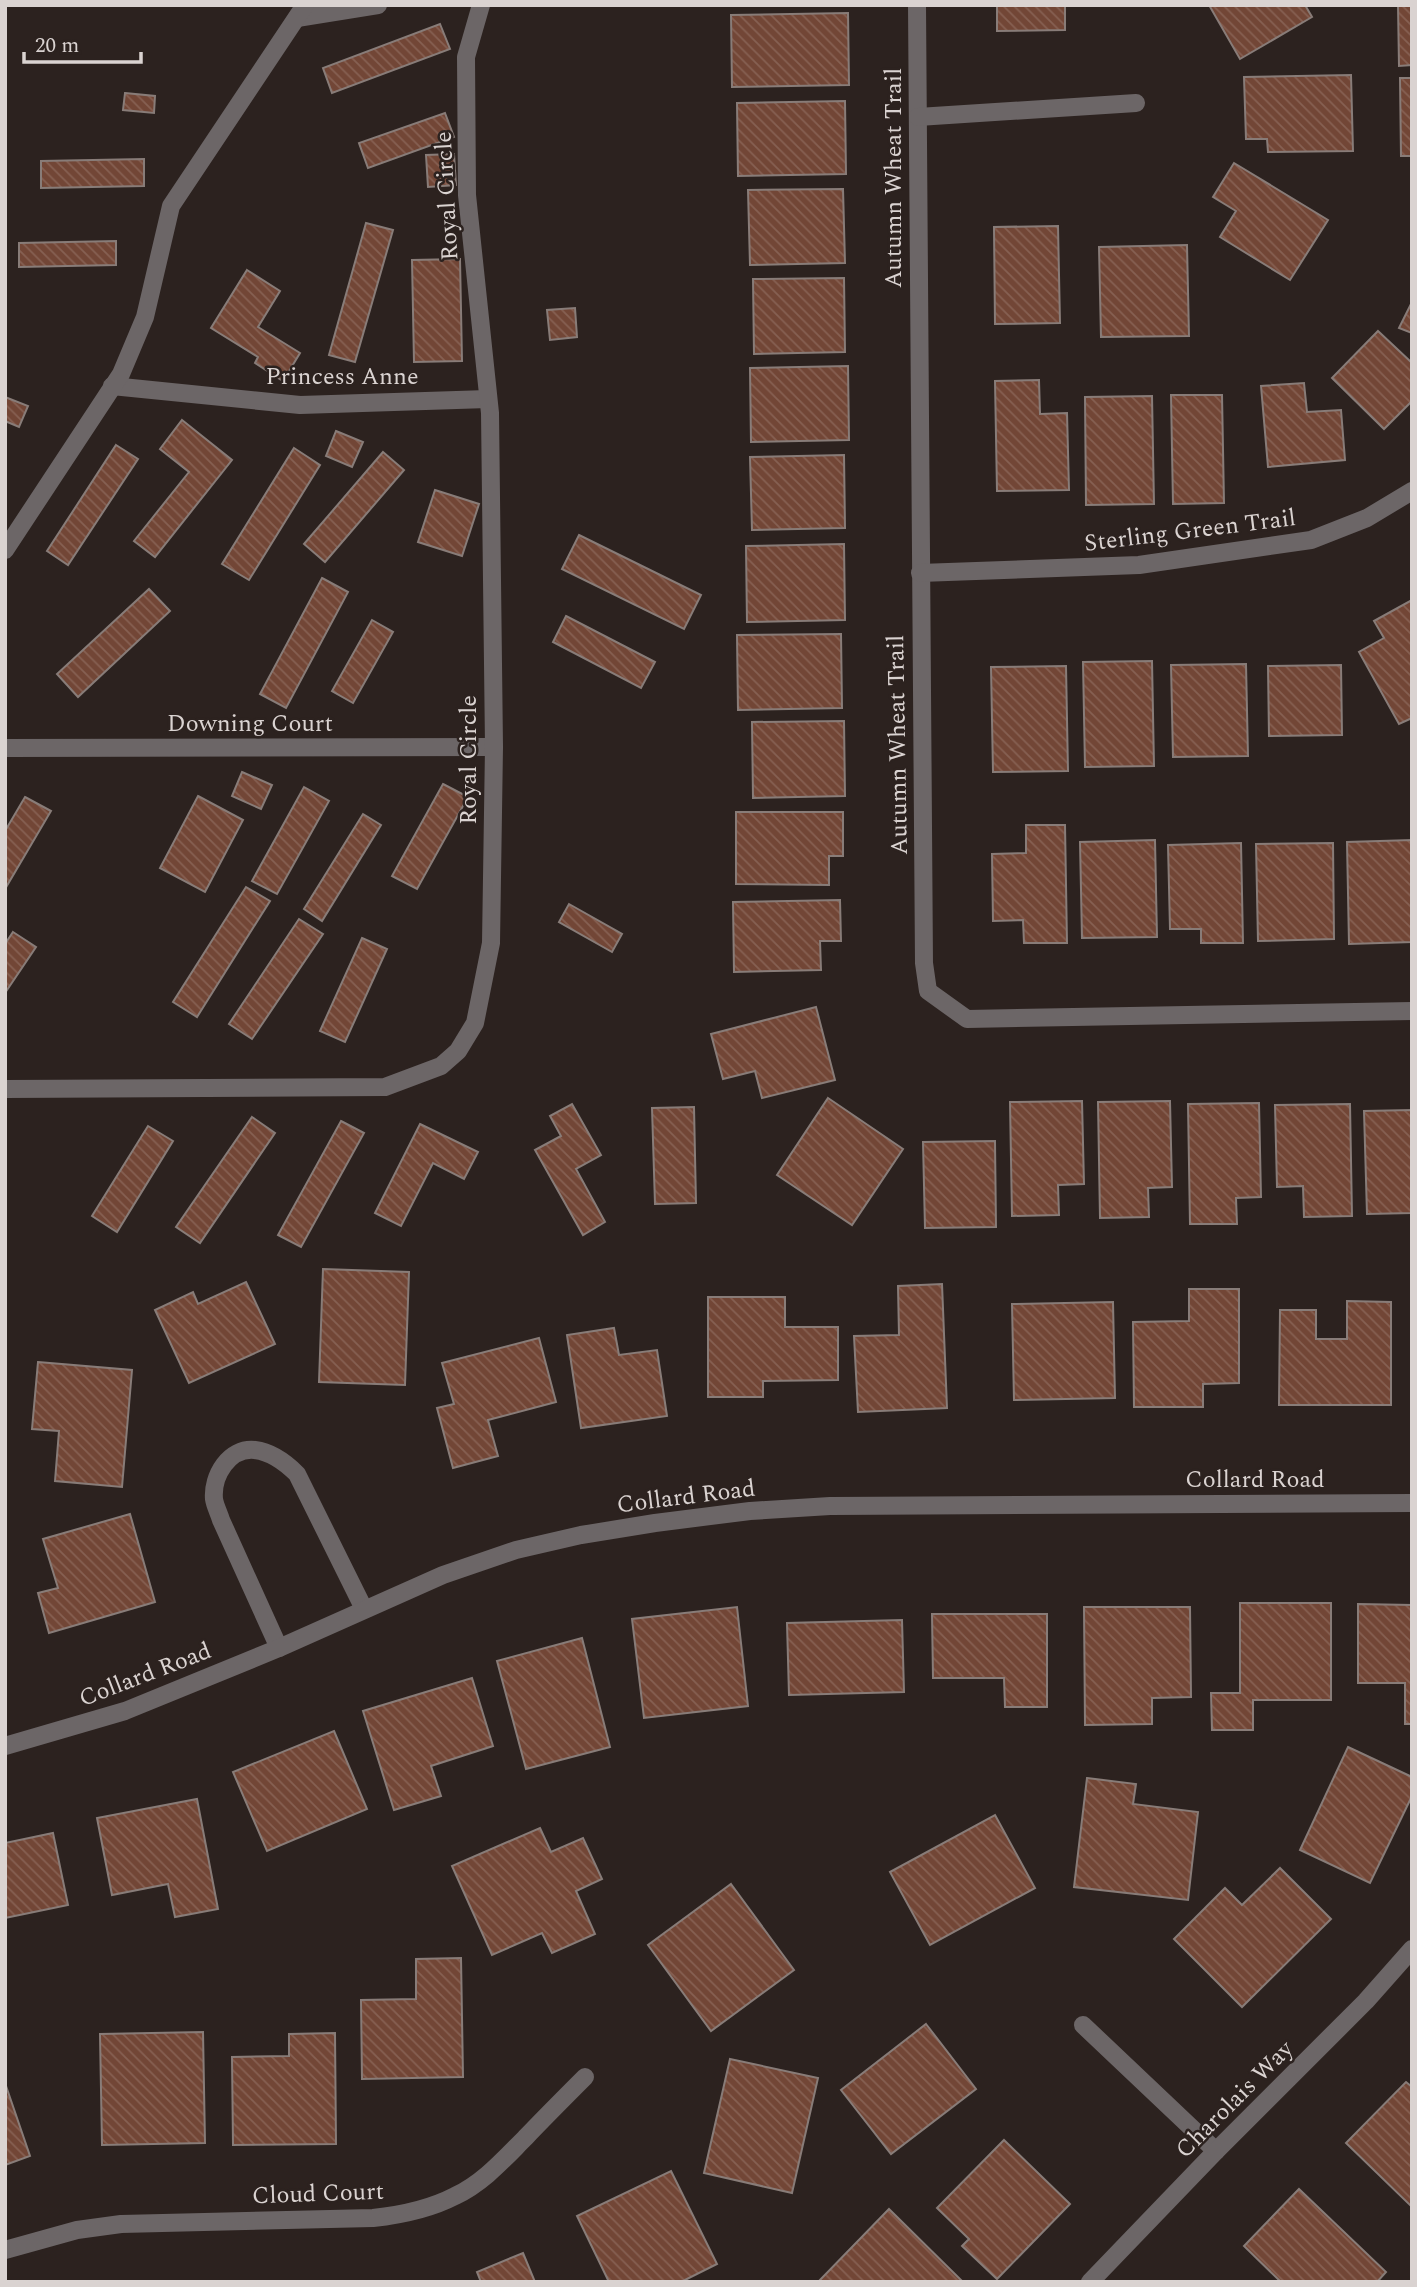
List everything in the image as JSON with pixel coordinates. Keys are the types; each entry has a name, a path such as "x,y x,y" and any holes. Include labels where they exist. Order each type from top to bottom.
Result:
{"street":[{"path":"5,550 121,374 145,317 171,206 301,12 378,5"},
{"name":"Royal Circle","path":"5,1089 385,1087 440,1066 458,1051 475,1023 491,943 494,747 488,399 467,195 466,57 481,5"},
{"name":"Autumn Wheat Trail","path":"917,5 919,573 924,962 928,992 967,1019 1412,1012"},
{"path":"918,117 1136,103"},
{"name":"Princess Anne","path":"112,386 300,405 488,399"},
{"name":"Sterling Green Trail","path":"919,573 1139,565 1311,540 1367,518 1412,491"},
{"name":"Downing Court","path":"5,748 494,747"},
{"path":"279,1648 214,1500 215,1484 221,1468 242,1451 256,1450 269,1455 285,1463 297,1474 364,1609"},
{"name":"Collard Road","path":"5,1746 125,1711 279,1648 443,1575 516,1550 581,1535 750,1511 830,1506 1412,1503"},
{"name":"Charolais Way","path":"1090,2282 1366,2001 1412,1949"},
{"path":"1083,2025 1216,2151"},
{"name":"Cloud Court","path":"5,2250 76,2230 121,2224 373,2218 400,2215 427,2207 455,2196 500,2164 585,2077"}],"building":[{"path":"997,5 1065,5 1065,30 997,31"},
{"path":"1209,5 1305,5 1312,17 1240,59"},
{"path":"1398,5 1412,5 1412,65 1399,66"},
{"path":"848,13 849,85 732,87 731,15"},
{"path":"440,24 450,49 332,93 323,68"},
{"path":"1351,75 1353,151 1268,152 1267,139 1246,139 1244,77"},
{"path":"1400,78 1412,78 1412,156 1401,156"},
{"path":"125,93 155,96 154,113 123,110"},
{"path":"845,101 846,174 738,176 737,103"},
{"path":"445,113 454,137 368,168 359,143"},
{"path":"454,154 456,185 428,187 426,155"},
{"path":"144,159 144,186 41,188 41,161"},
{"path":"1234,163 1328,220 1290,280 1220,237 1236,211 1213,197"},
{"path":"843,189 845,263 750,265 748,190"},
{"path":"366,223 393,230 355,362 329,355"},
{"path":"1058,226 1060,323 995,324 994,227"},
{"path":"116,241 116,265 19,267 19,243"},
{"path":"1187,245 1189,336 1101,337 1099,247"},
{"path":"460,259 462,361 414,362 412,260"},
{"path":"247,270 280,291 258,327 300,353 283,381 255,363 258,357 211,328"},
{"path":"844,278 845,352 754,354 753,279"},
{"path":"1412,302 1412,333 1399,328"},
{"path":"575,308 577,337 550,340 547,310"},
{"path":"1378,331 1412,363 1412,401 1384,429 1332,378"},
{"path":"848,366 849,440 751,442 750,368"},
{"path":"1039,380 1040,414 1067,413 1069,490 997,491 995,381"},
{"path":"1304,383 1307,412 1341,410 1345,460 1268,467 1261,386"},
{"path":"1171,395 1222,395 1224,503 1173,504"},
{"path":"1152,396 1154,504 1086,505 1085,397"},
{"path":"5,397 28,406 19,427 5,421"},
{"path":"182,420 232,460 155,557 134,541 189,472 160,449"},
{"path":"336,431 363,442 352,467 326,456"},
{"path":"116,445 138,459 68,565 47,551"},
{"path":"294,448 320,465 249,580 222,564"},
{"path":"383,452 404,470 325,562 304,544"},
{"path":"844,455 845,528 752,530 750,457"},
{"path":"435,490 479,504 462,556 418,542"},
{"path":"579,535 701,595 684,629 562,569"},
{"path":"844,544 845,620 747,622 746,546"},
{"path":"322,578 348,592 286,708 260,694"},
{"path":"149,589 170,611 78,697 57,674"},
{"path":"1412,600 1412,718 1399,724 1359,652 1384,638 1374,621"},
{"path":"566,616 655,662 641,688 553,642"},
{"path":"372,620 393,632 353,703 332,691"},
{"path":"841,634 842,708 738,710 737,635"},
{"path":"1152,661 1154,766 1085,767 1083,662"},
{"path":"1246,664 1248,756 1173,757 1171,665"},
{"path":"1341,665 1342,735 1269,736 1268,666"},
{"path":"1066,666 1068,771 993,772 991,667"},
{"path":"844,721 845,796 753,798 752,722"},
{"path":"242,772 272,785 261,809 232,796"},
{"path":"443,784 468,797 417,889 392,876"},
{"path":"304,787 329,801 277,894 252,881"},
{"path":"198,796 243,820 205,892 160,868"},
{"path":"25,797 51,811 5,889 5,831"},
{"path":"736,812 843,812 843,856 829,856 829,885 736,884"},
{"path":"363,814 381,825 322,921 304,909"},
{"path":"1026,825 1065,825 1067,943 1024,943 1023,920 993,921 992,854 1026,853"},
{"path":"1155,840 1157,937 1082,938 1080,842"},
{"path":"1412,840 1412,942 1349,944 1347,842"},
{"path":"1241,843 1243,943 1201,943 1201,929 1170,929 1168,845"},
{"path":"1333,843 1334,939 1258,941 1256,844"},
{"path":"246,887 270,901 197,1017 173,1002"},
{"path":"840,900 841,941 820,941 821,970 734,972 733,902"},
{"path":"569,904 622,934 612,952 559,922"},
{"path":"299,919 323,934 252,1039 229,1024"},
{"path":"13,932 36,947 5,993 5,944"},
{"path":"362,938 387,949 345,1042 320,1031"},
{"path":"816,1007 835,1080 762,1098 755,1071 723,1079 711,1034"},
{"path":"828,1098 903,1149 852,1225 777,1175"},
{"path":"1082,1101 1084,1184 1058,1185 1059,1215 1012,1216 1010,1102"},
{"path":"1170,1101 1172,1187 1148,1188 1149,1217 1100,1218 1098,1102"},
{"path":"1259,1103 1261,1197 1236,1198 1237,1224 1190,1224 1188,1104"},
{"path":"572,1104 601,1155 576,1169 605,1222 583,1235 535,1150 561,1136 550,1116"},
{"path":"1350,1104 1352,1216 1304,1217 1303,1186 1277,1187 1275,1105"},
{"path":"694,1107 696,1203 655,1204 652,1108"},
{"path":"1412,1110 1412,1213 1367,1214 1364,1111"},
{"path":"252,1117 275,1133 200,1243 176,1227"},
{"path":"341,1121 364,1133 301,1247 278,1235"},
{"path":"420,1124 478,1152 464,1179 433,1163 401,1226 375,1213"},
{"path":"148,1126 173,1141 117,1232 92,1216"},
{"path":"995,1141 996,1227 925,1228 923,1142"},
{"path":"323,1269 409,1272 405,1385 319,1382"},
{"path":"246,1282 275,1344 189,1383 155,1310 193,1292 198,1304"},
{"path":"942,1284 947,1408 858,1412 854,1336 899,1335 898,1286"},
{"path":"1189,1289 1239,1289 1239,1383 1203,1384 1203,1407 1134,1407 1133,1322 1189,1321"},
{"path":"708,1297 785,1297 785,1327 838,1327 838,1380 763,1381 763,1397 708,1397"},
{"path":"1347,1301 1391,1302 1391,1405 1279,1405 1280,1310 1316,1310 1316,1339 1347,1339"},
{"path":"1113,1302 1115,1398 1014,1400 1012,1304"},
{"path":"614,1328 619,1355 657,1350 667,1416 581,1428 567,1335"},
{"path":"539,1338 556,1402 488,1420 498,1456 453,1468 437,1408 454,1404 442,1363"},
{"path":"38,1362 132,1370 122,1487 55,1481 59,1431 32,1429"},
{"path":"130,1514 155,1602 49,1633 38,1593 58,1588 43,1539"},
{"path":"1240,1603 1331,1603 1331,1700 1253,1700 1253,1730 1212,1730 1211,1693 1240,1693"},
{"path":"1358,1604 1412,1605 1412,1724 1405,1724 1405,1683 1358,1683"},
{"path":"737,1607 748,1706 644,1718 632,1619"},
{"path":"1084,1607 1190,1607 1191,1697 1152,1698 1152,1724 1085,1725"},
{"path":"932,1614 1047,1614 1047,1707 1005,1707 1004,1678 933,1678"},
{"path":"902,1620 904,1692 789,1695 787,1623"},
{"path":"582,1638 610,1747 526,1769 497,1661"},
{"path":"472,1678 493,1746 431,1766 441,1796 394,1810 363,1711"},
{"path":"334,1731 367,1809 267,1851 233,1772"},
{"path":"1348,1747 1412,1777 1412,1796 1370,1883 1300,1850"},
{"path":"1087,1778 1136,1784 1133,1804 1198,1812 1188,1900 1074,1887"},
{"path":"197,1799 218,1909 175,1917 168,1884 112,1895 97,1818"},
{"path":"995,1815 1035,1888 930,1945 890,1872"},
{"path":"540,1828 551,1852 583,1838 602,1879 576,1891 595,1934 552,1953 542,1933 492,1955 452,1866"},
{"path":"53,1833 68,1905 5,1918 5,1843"},
{"path":"1280,1868 1331,1919 1242,2007 1174,1939 1225,1888 1242,1905"},
{"path":"731,1884 794,1970 711,2031 648,1945"},
{"path":"461,1958 463,2077 362,2079 361,2000 416,1999 416,1959"},
{"path":"926,2024 976,2089 891,2154 841,2090"},
{"path":"203,2032 205,2143 102,2145 100,2034"},
{"path":"335,2033 336,2144 233,2145 232,2057 289,2056 289,2034"},
{"path":"730,2059 818,2078 792,2193 704,2173"},
{"path":"1406,2082 1412,2087 1412,2207 1346,2143"},
{"path":"5,2083 30,2156 5,2165"},
{"path":"1004,2140 1070,2204 997,2279 962,2246 969,2239 937,2208"},
{"path":"671,2171 717,2264 681,2282 609,2282 577,2216"},
{"path":"1299,2189 1386,2272 1377,2282 1281,2282 1244,2246"},
{"path":"889,2209 963,2282 818,2282"},
{"path":"523,2253 535,2282 481,2282 477,2272"}]}
